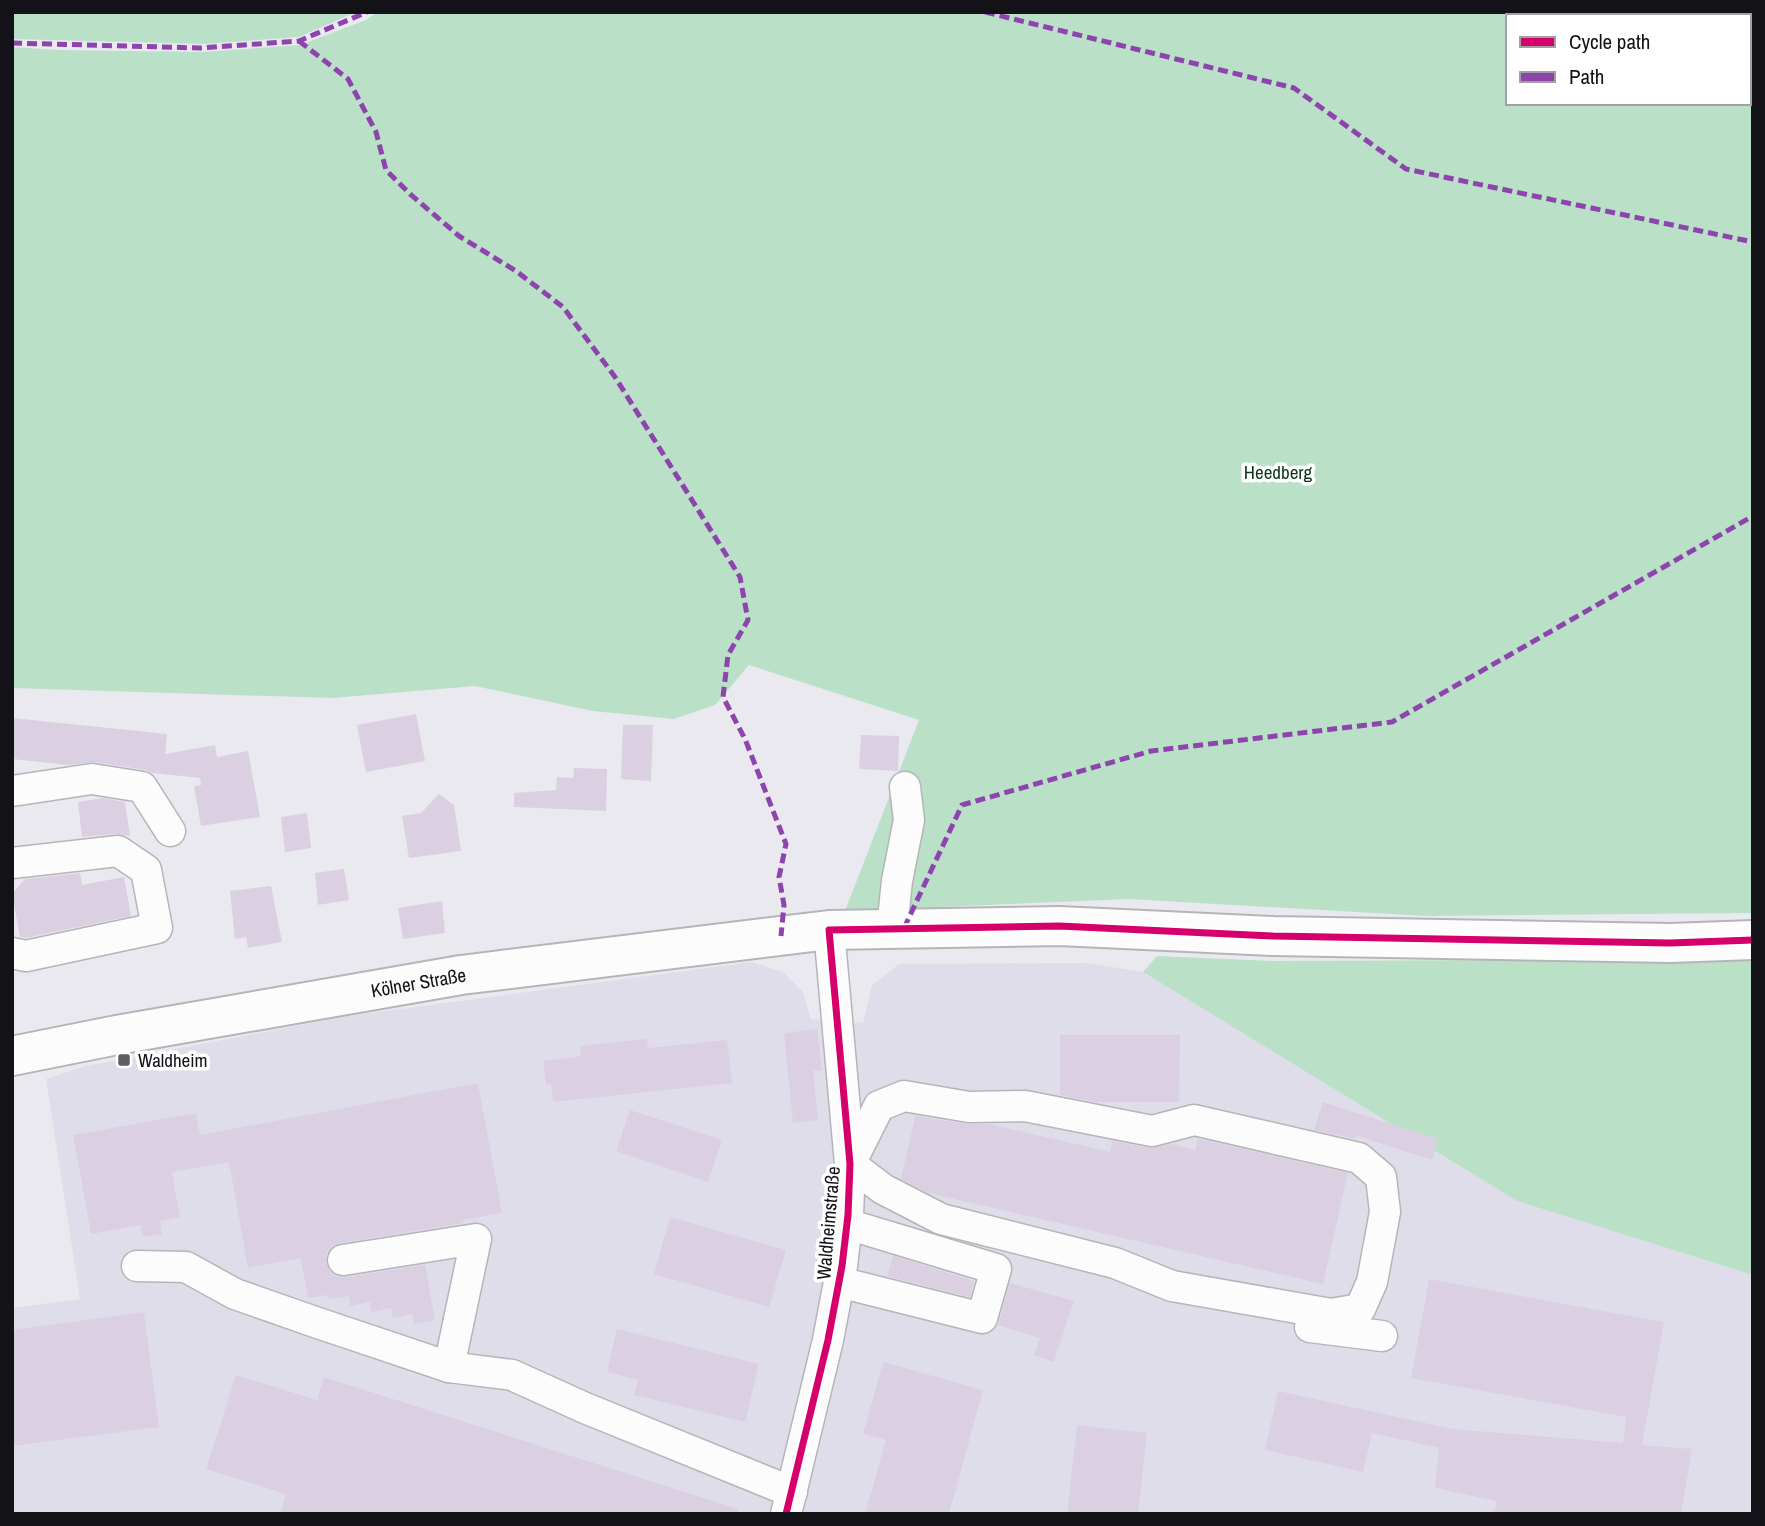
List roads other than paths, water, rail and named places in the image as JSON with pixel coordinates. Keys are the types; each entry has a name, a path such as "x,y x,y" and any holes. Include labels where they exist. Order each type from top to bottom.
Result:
{"main road":[{"name":"Kölner Straße","path":"12,1056 449,977 828,930 1059,926 1286,936 1670,943 1753,940"}],"street":[{"path":"12,792 92,779 142,787 170,831"},
{"path":"892,928 897,881 909,820 905,787"},
{"path":"12,863 118,851 146,870 157,928 26,956 12,953"},
{"name":"Waldheimstraße","path":"789,1503 828,1340 847,1224 850,1164 828,930"},
{"path":"904,1096 969,1107 1025,1106 1089,1121 1152,1131 1194,1120 1359,1158 1381,1177 1385,1212 1372,1282 1360,1309 1332,1314 1207,1293 1172,1286 1115,1263 941,1219 883,1189 850,1164 878,1106 904,1096"},
{"path":"839,1282 982,1318 996,1269 847,1224"},
{"path":"343,1260 476,1239 449,1367"},
{"path":"137,1266 186,1267 235,1294 449,1367 512,1375 789,1503"},
{"path":"1207,1293 1206,1303 1211,1314 1382,1336"}],"place":[{"name":"Waldheim","path":"124,1060"}],"park label":[{"name":"Heedberg","path":"1278,472"}]}
